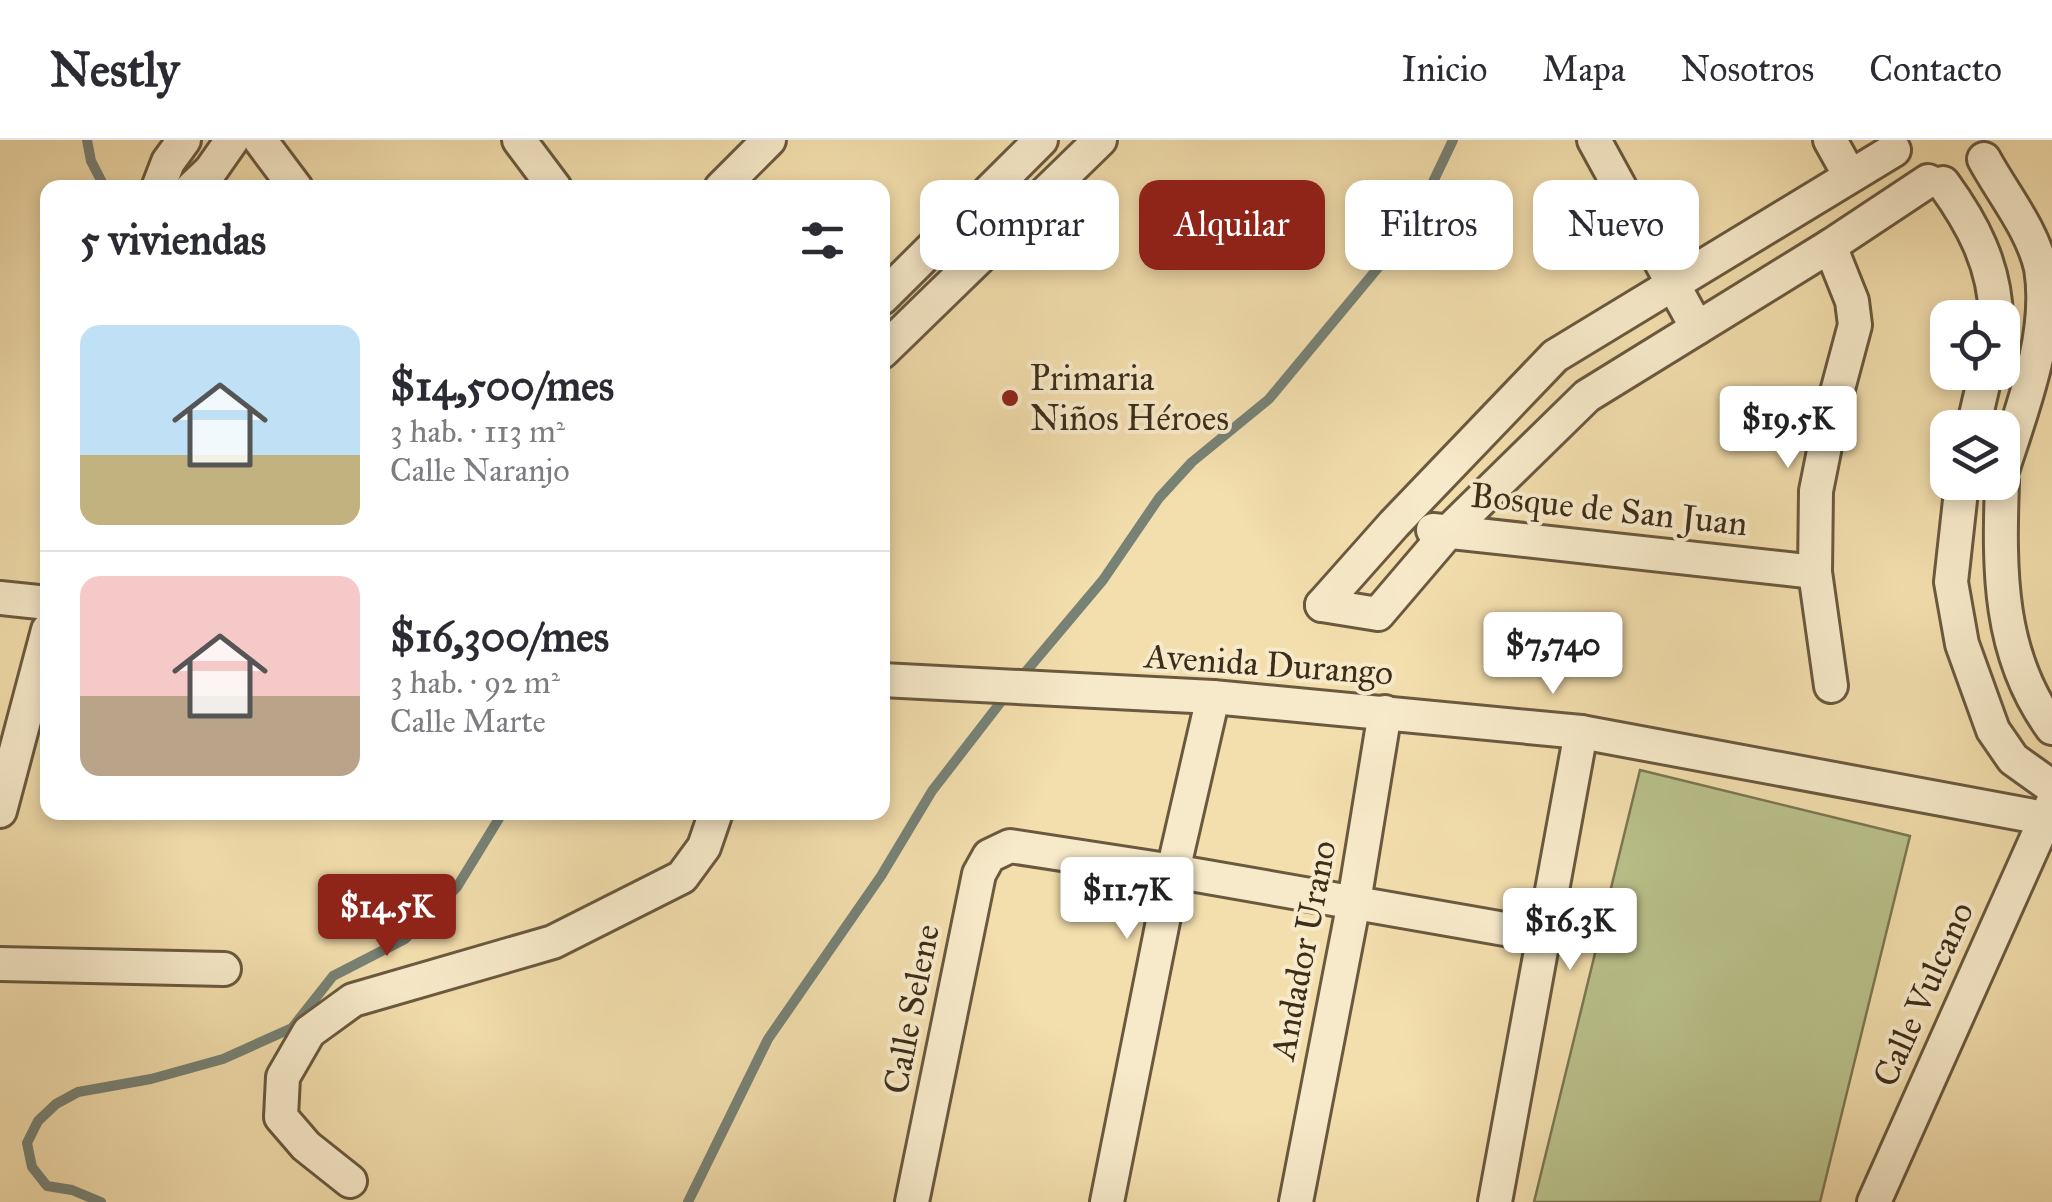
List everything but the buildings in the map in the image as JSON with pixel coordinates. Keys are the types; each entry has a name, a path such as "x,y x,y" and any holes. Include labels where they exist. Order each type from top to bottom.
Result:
{"street":[{"path":"161,180 184,140"},
{"path":"200,180 232,140"},
{"path":"260,140 290,180"},
{"path":"519,140 549,180"},
{"path":"729,180 769,140"},
{"path":"890,290 1042,140"},
{"path":"890,344 1100,140"},
{"path":"1594,140 1697,328"},
{"path":"1830,140 1850,176"},
{"path":"1987,150 1973,172 1936,182 1587,396 1448,532 1378,614 1322,606 1394,524 1555,356 1850,176 1893,145 1901,164 1936,182 1978,238 1992,277 1994,300"},
{"path":"1987,150 2040,268 2043,308 2037,355 2020,411"},
{"path":"1830,246 1852,300 1855,325 1816,491 1815,572 1831,686"},
{"path":"1960,500 1951,582 1962,644 1992,730 2013,759 2031,775 2049,803"},
{"path":"2001,500 2003,608 2013,652 2030,694 2052,728"},
{"name":"Bosque de San Juan","path":"1394,524 1815,572"},
{"path":"0,598 40,601"},
{"path":"0,811 40,660"},
{"name":"Avenida Durango","path":"890,681 1214,698 1581,732 2049,803"},
{"path":"1106,1202 1173,871 1214,698"},
{"name":"Andador Urano","path":"1296,1202 1386,712"},
{"path":"1494,1202 1581,732"},
{"name":"Calle Vulcano","path":"1874,1202 2049,803"},
{"path":"350,1182 306,1146 282,1117 283,1077 309,1032 353,1000 553,942 682,877 704,848 713,820"},
{"name":"Calle Selene","path":"912,1202 979,874 989,856 1010,846 1173,871"},
{"path":"1173,871 1545,936"},
{"path":"0,964 224,970"}],"green space":[{"path":"1640,770 1910,836 1820,1202 1534,1202"}],"waterway":[{"path":"87,140 91,161 101,180"},
{"path":"1018,681 1103,580 1159,498 1192,462 1269,399 1411,228 1453,140"},
{"path":"688,1202 768,1039 881,876 932,791 1007,694"},
{"path":"101,1202 72,1190 47,1186 32,1167 27,1143 38,1121 56,1104 78,1092 151,1079 223,1059 292,1028 333,976 405,939 457,887 498,820"}],"place":[{"name":"Primaria Niños Héroes","path":"1010,398"}]}
